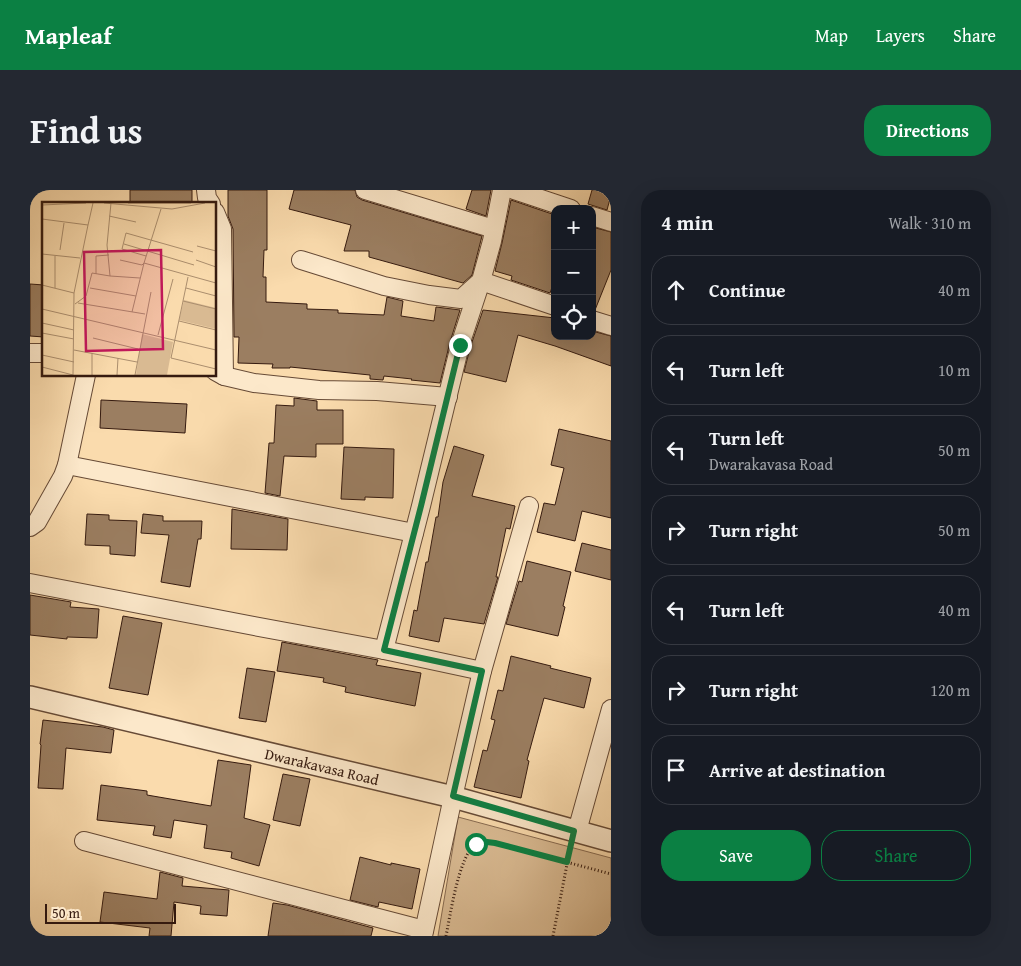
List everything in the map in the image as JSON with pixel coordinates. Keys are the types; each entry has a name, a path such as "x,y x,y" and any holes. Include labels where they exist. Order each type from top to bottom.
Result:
{"street":[{"path":"206,190 210,202"},
{"path":"365,190 494,229"},
{"path":"384,650 460,345 482,281 502,190"},
{"path":"514,190 559,205"},
{"path":"216,215 222,229 220,374 254,383 319,390 377,391 448,397"},
{"path":"596,217 611,222"},
{"path":"301,260 384,286 428,295 461,299 482,281"},
{"path":"482,281 551,305"},
{"path":"596,321 611,326"},
{"path":"30,527 36,522 63,476 86,376"},
{"path":"67,465 414,533"},
{"path":"84,841 423,933 482,671 529,506"},
{"path":"30,582 384,650 482,671"},
{"name":"Dwarakavasa Road","path":"30,697 453,796 611,841"},
{"path":"575,831 611,709"}],"path":[{"path":"553,936 575,831"},
{"path":"446,936 458,877 470,849 476,844 495,843 611,874"}],"shaded area":[{"path":"458,817 611,858 611,936 438,936"}],"building":[{"path":"130,190 192,190 192,202 130,202"},
{"path":"228,190 267,190 267,250 264,250 263,277 266,277 266,302 307,304 307,309 338,310 338,313 384,315 387,297 403,301 401,316 434,321 436,307 460,310 440,383 384,376 383,380 370,379 370,375 290,367 272,368 273,364 238,363 239,337 234,337 233,229 228,216"},
{"path":"294,190 355,190 357,197 362,200 482,236 472,275 463,283 369,257 369,251 344,251 351,225 289,209"},
{"path":"472,190 491,190 486,216 466,209"},
{"path":"592,190 611,190 607,210 588,204"},
{"path":"511,200 551,214 550,293 511,280 512,276 495,271"},
{"path":"596,228 611,232 611,270 596,308"},
{"path":"30,284 42,285 42,337 30,336"},
{"path":"483,310 551,318 551,340 596,340 596,332 611,336 611,366 518,335 506,382 464,372"},
{"path":"294,398 317,401 317,410 343,410 343,444 316,444 316,457 284,456 280,496 265,493 269,443 274,443 276,405 294,406"},
{"path":"101,400 187,404 185,433 100,428"},
{"path":"559,429 611,441 611,518 582,511 575,541 537,532 544,503 555,505 564,468 551,465"},
{"path":"454,446 484,455 472,496 515,506 510,529 506,528 496,577 498,577 484,624 444,618 439,642 409,636 414,610 417,611 436,517 438,517 443,482"},
{"path":"344,447 394,449 393,498 365,497 365,500 341,499"},
{"path":"232,509 288,519 287,550 231,549"},
{"path":"87,514 109,515 109,520 137,521 135,556 110,554 110,546 85,545"},
{"path":"143,514 163,516 163,521 202,521 201,539 198,539 190,587 161,582 169,535 141,533"},
{"path":"582,543 611,550 611,580 575,571"},
{"path":"527,561 571,572 558,636 506,624 519,581 522,582"},
{"path":"30,595 71,602 70,607 99,609 97,638 67,637 67,639 30,635"},
{"path":"123,616 162,623 148,695 109,688"},
{"path":"282,642 378,660 376,665 421,673 415,706 345,692 346,687 323,682 324,678 277,671"},
{"path":"511,656 591,678 584,708 544,698 527,760 529,761 521,798 474,787 483,750 487,751 495,720 491,719 498,690 503,691"},
{"path":"247,668 275,672 266,722 239,718"},
{"path":"43,720 114,730 111,753 66,748 63,789 38,788"},
{"path":"218,760 251,765 244,818 270,825 259,866 231,858 232,852 204,848 207,825 174,820 171,838 153,835 155,826 97,820 101,785 147,791 147,795 211,806"},
{"path":"283,774 310,779 300,826 273,820"},
{"path":"360,857 391,865 391,863 420,869 412,909 379,902 378,907 350,900"},
{"path":"160,872 183,878 182,886 229,890 227,916 200,914 201,906 174,902 171,936 149,936 150,928 100,922 104,892 157,899"},
{"path":"273,903 373,928 371,936 268,936"}],"route":[{"path":"460,345 384,650 482,671 453,796 574,831 567,862 495,843 476,844"}]}
